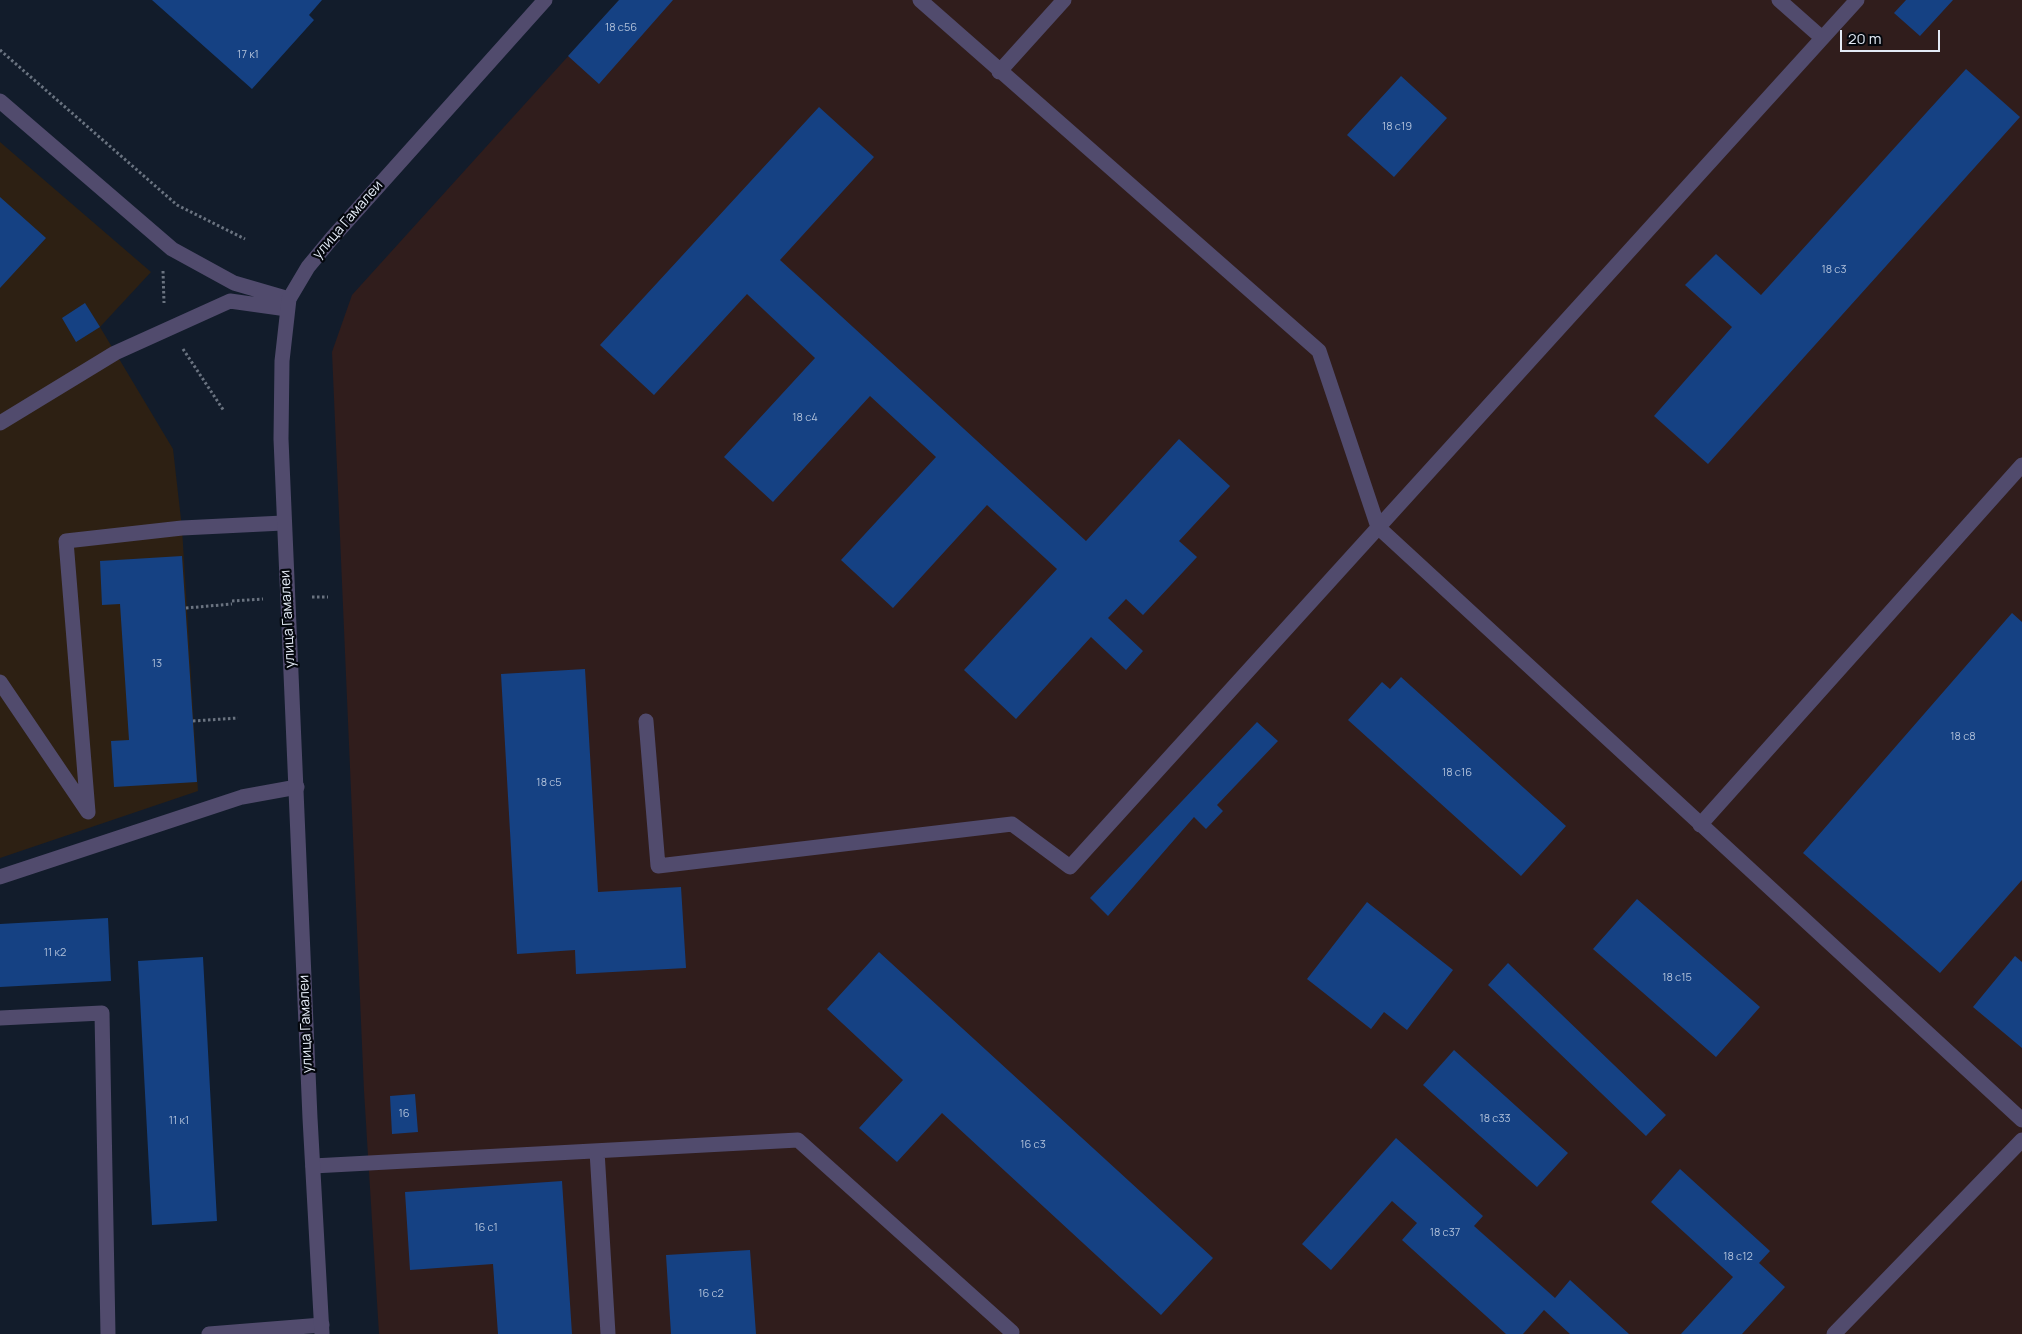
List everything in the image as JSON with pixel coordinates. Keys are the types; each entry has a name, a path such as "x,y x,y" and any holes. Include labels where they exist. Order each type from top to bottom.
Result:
{"street":[{"name":"улица Гамалеи","path":"322,1330 283,523 282,360 288,304 308,267 332,238 545,0"},
{"path":"920,0 999,72 1318,351 1378,527 1700,826 2022,1120"},
{"path":"999,72 1064,0"},
{"path":"1779,0 1822,38"},
{"path":"646,721 658,866 1012,824 1070,867 1857,0"},
{"path":"0,101 172,249 234,283 288,304"},
{"path":"0,423 116,353 230,301 288,304"},
{"path":"1700,826 2022,465"},
{"path":"0,682 88,812 66,541 182,528 283,523"},
{"path":"0,877 242,797 297,787"},
{"path":"0,1018 102,1013 108,1334"},
{"path":"313,1166 798,1140 1012,1332 1010,1334"},
{"path":"1834,1334 2022,1140"},
{"path":"597,1151 608,1334"},
{"path":"209,1334 322,1330"}],"path":[{"path":"0,50 177,205 245,239"},
{"path":"186,608 232,604"},
{"path":"193,721 238,718"}],"shaded area":[{"path":"619,0 2022,0 2022,1334 379,1334 364,1091 332,352 352,295"},
{"path":"0,142 151,272 100,327 173,449 182,528 198,791 0,858"}],"building":[{"path":"152,0 322,0 309,15 314,20 252,89"},
{"path":"619,0 673,0 599,84 568,56"},
{"path":"1906,0 1953,0 1920,36 1894,13"},
{"path":"1966,69 2020,117 1708,464 1654,416 1732,327 1685,285 1716,254 1761,295"},
{"path":"1401,76 1447,118 1394,177 1347,135"},
{"path":"819,107 874,157 780,260 1086,541 1179,439 1230,486 1179,541 1197,557 1143,615 1126,599 1108,618 1143,651 1126,670 1091,637 1016,719 964,670 1057,569 987,505 893,608 841,560 936,457 870,396 773,502 724,457 815,358 747,294 654,395 600,345"},
{"path":"0,197 46,238 0,288"},
{"path":"85,303 100,327 76,342 62,318"},
{"path":"182,556 197,782 114,787 111,741 129,740 120,604 102,605 100,561"},
{"path":"2012,613 2022,622 2022,880 1940,973 1803,853"},
{"path":"585,669 598,892 681,887 686,968 576,974 575,950 517,954 501,674"},
{"path":"1401,677 1566,826 1521,876 1348,720 1382,682 1390,689"},
{"path":"1257,722 1278,741 1217,805 1223,811 1206,829 1194,817 1108,916 1090,898"},
{"path":"1637,899 1760,1007 1716,1057 1593,949"},
{"path":"1367,902 1453,970 1407,1030 1384,1012 1371,1029 1307,979"},
{"path":"108,918 111,981 0,987 0,924"},
{"path":"879,952 1213,1258 1161,1315 942,1113 897,1162 859,1128 903,1080 827,1009"},
{"path":"2015,956 2022,962 2022,1048 1973,1007"},
{"path":"203,957 217,1221 152,1225 138,961"},
{"path":"1508,963 1666,1115 1646,1136 1488,985"},
{"path":"1454,1050 1568,1153 1537,1187 1423,1085"},
{"path":"415,1094 418,1132 392,1134 390,1096"},
{"path":"1396,1138 1483,1216 1474,1226 1555,1298 1570,1280 1629,1334 1570,1334 1544,1310 1523,1334 1506,1334 1402,1240 1417,1223 1392,1201 1331,1270 1302,1244"},
{"path":"1680,1169 1770,1251 1759,1263 1785,1287 1742,1334 1681,1334 1733,1277 1651,1202"},
{"path":"562,1181 572,1334 498,1334 493,1264 410,1270 405,1192"},
{"path":"750,1250 756,1334 671,1334 666,1255"}]}
